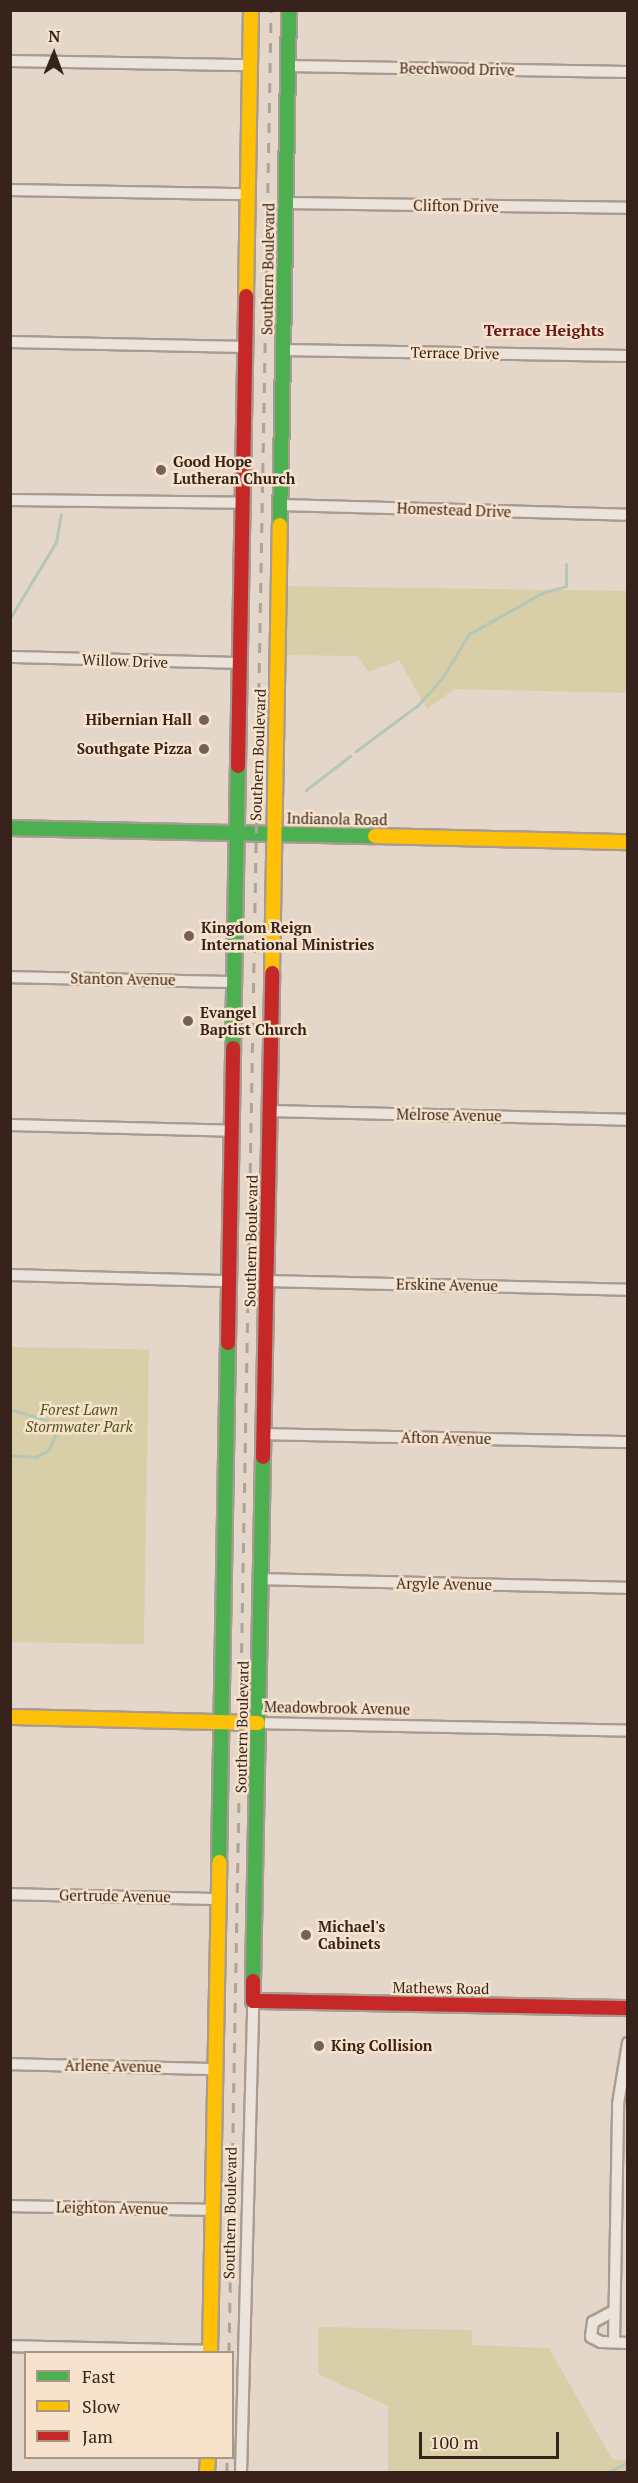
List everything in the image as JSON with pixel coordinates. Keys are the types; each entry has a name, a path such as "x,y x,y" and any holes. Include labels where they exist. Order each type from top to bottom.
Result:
{"street":[{"name":"Southern Boulevard","path":"210,2351 251,10"},
{"name":"Southern Boulevard","path":"241,2472 253,2001 289,10"},
{"path":"10,61 250,65"},
{"name":"Beechwood Drive","path":"287,66 627,72"},
{"path":"10,190 248,194"},
{"name":"Clifton Drive","path":"285,203 627,208"},
{"path":"10,342 245,347"},
{"name":"Terrace Drive","path":"283,350 627,356"},
{"path":"10,500 242,503"},
{"name":"Homestead Drive","path":"280,505 627,515"},
{"name":"Willow Drive","path":"10,657 239,663"},
{"name":"Indianola Road","path":"10,828 627,842"},
{"name":"Stanton Avenue","path":"10,977 235,982"},
{"name":"Melrose Avenue","path":"270,1111 627,1120"},
{"path":"10,1125 232,1131"},
{"path":"10,1275 230,1281"},
{"name":"Erskine Avenue","path":"266,1281 627,1290"},
{"name":"Afton Avenue","path":"264,1434 627,1442"},
{"name":"Argyle Avenue","path":"261,1579 627,1588"},
{"name":"Meadowbrook Avenue","path":"10,1717 627,1731"},
{"name":"Gertrude Avenue","path":"10,1894 219,1899"},
{"name":"Mathews Road","path":"253,2001 627,2008"},
{"path":"614,2342 616,2245 622,2146 618,2104 627,2043"},
{"name":"Arlene Avenue","path":"10,2064 215,2069"},
{"name":"Leighton Avenue","path":"10,2206 213,2211"},
{"path":"616,2245 627,2245"},
{"path":"614,2312 602,2316 590,2328 595,2340 627,2343"},
{"path":"10,2346 177,2351"}],"green space":[{"path":"278,586 627,591 627,693 455,689 427,709 399,660 368,672 358,656 277,655"},
{"name":"Forest Lawn Stormwater Park","path":"11,1347 149,1349 144,1644 10,1642"},
{"path":"318,2327 472,2330 472,2345 549,2348 612,2459 627,2460 627,2472 388,2472 388,2406 318,2374"}],"waterway":[{"path":"10,618 56,542 61,514"},
{"path":"356,751 418,705 442,678 469,634 542,593 566,586 566,564"},
{"path":"306,790 350,756"},
{"path":"10,1409 47,1420 55,1435 49,1450 36,1457 10,1455"},
{"path":"608,2472 628,2462"}],"railway":[{"path":"229,2351 271,10"},
{"path":"227,2459 227,2472"}],"traffic: fast":[{"path":"280,525 289,10"},
{"path":"233,1048 238,766"},
{"path":"10,828 375,836"},
{"path":"219,1862 228,1343"},
{"path":"253,1981 263,1457"}],"traffic: slow":[{"path":"246,296 251,10"},
{"path":"272,973 280,525"},
{"path":"375,836 628,842"},
{"path":"10,1717 258,1723"},
{"path":"210,2351 219,1862"},
{"path":"207,2472 208,2459"}],"traffic: jam":[{"path":"238,766 246,296"},
{"path":"263,1457 272,973"},
{"path":"228,1343 233,1048"},
{"path":"253,1981 253,2001 628,2008"}],"place":[{"name":"Good Hope Lutheran Church","path":"161,470"},
{"name":"Hibernian Hall","path":"204,720"},
{"name":"Southgate Pizza","path":"204,749"},
{"name":"Kingdom Reign International Ministries","path":"189,936"},
{"name":"Evangel Baptist Church","path":"188,1021"},
{"name":"Michael's Cabinets","path":"306,1935"},
{"name":"King Collision","path":"319,2046"}],"district":[{"name":"Terrace Heights","path":"544,330"}]}
